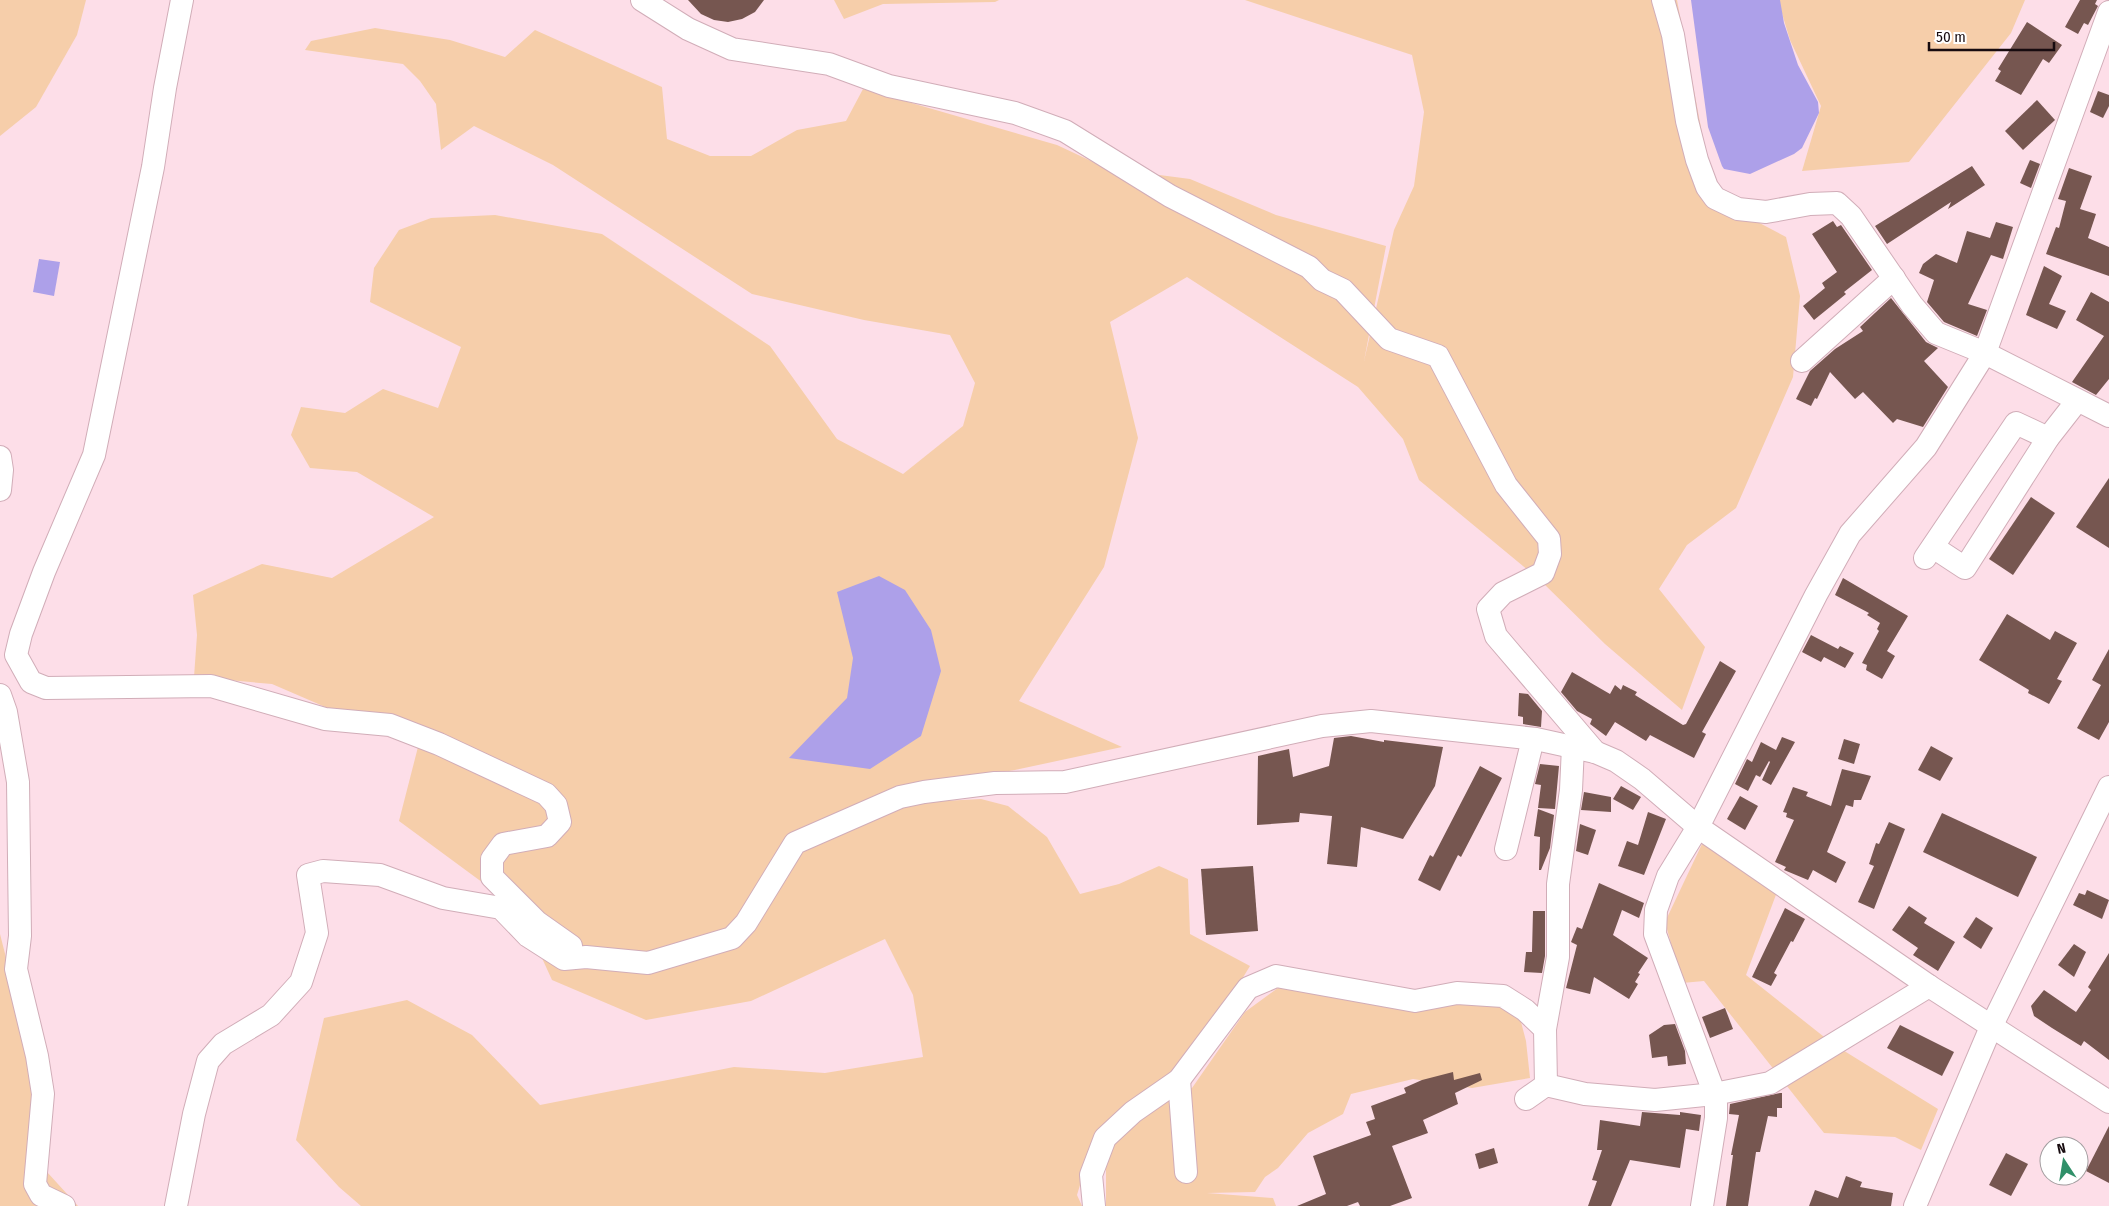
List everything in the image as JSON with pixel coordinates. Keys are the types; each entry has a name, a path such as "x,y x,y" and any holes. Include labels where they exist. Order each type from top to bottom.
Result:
{"street":[{"path":"182,0 166,79 154,167 94,455 20,634 16,655 31,682 46,688 211,686 325,719 390,726 439,744 546,794 556,805 560,822 547,836 503,844 492,859 492,877 537,922 586,957"},
{"path":"642,0 688,29 732,49 829,64 888,86 1015,113 1065,131 1170,196 1309,267 1322,280 1343,290 1389,339 1438,356 1506,485 1550,539 1550,554 1543,573 1503,593 1488,609 1496,636 1595,752"},
{"path":"1664,0 1687,121 1697,160 1707,187 1715,198 1738,209 1766,212 1810,204 1837,203 1851,216 1936,334 1985,353 2109,416"},
{"path":"1702,1206 1716,1118 1714,1094 1655,934 1656,910 1668,876 1698,827 1816,594 1850,534 1926,448 1985,353 2109,12"},
{"path":"1802,361 1894,278"},
{"path":"2048,438 2016,423 1929,553 1965,568 2048,438 2077,401"},
{"path":"0,457 0,490"},
{"path":"31,682 3,703 18,782 20,936 16,969 37,1056 43,1094 34,1184 41,1195 64,1206"},
{"path":"176,1206 208,1060 223,1044 271,1015 301,982 317,933 308,875 323,871 380,875 443,898 501,908 528,936 564,959 586,957 648,963 732,938 746,923 795,843 900,797 995,783 1065,782 1322,726 1371,721 1533,739 1595,752 1616,761 1642,779 1698,827 1929,986 2109,1102"},
{"path":"1506,850 1533,739"},
{"path":"1546,1086 1545,1029 1558,957 1558,884 1571,790 1573,747"},
{"path":"1915,1206 1991,1027 2109,787"},
{"path":"1094,1206 1090,1175 1105,1138 1133,1112 1179,1080 1248,988 1276,976 1415,1002 1458,993 1502,996 1525,1010 1545,1029"},
{"path":"1526,1099 1546,1086 1584,1094 1654,1100 1714,1094 1770,1083 1929,986"},
{"path":"1179,1080 1186,1172"}],"shaded area":[{"path":"0,0 86,0 77,35 36,107 0,136"},
{"path":"834,0 999,0 995,2 883,4 844,19"},
{"path":"1245,0 1677,0 1705,149 1708,196 1786,237 1800,296 1793,377 1736,508 1687,545 1659,589 1705,647 1682,710 1605,644 1541,581 1419,480 1403,439 1358,387 1187,277 1110,322 1138,438 1104,567 1019,701 1122,747 1015,770 905,788 906,803 981,799 1008,806 1047,837 1080,894 1119,884 1159,866 1188,879 1190,934 1250,966 1196,1054 1094,1138 1077,1195 1082,1206 361,1206 339,1187 296,1140 324,1018 407,1000 472,1035 540,1105 734,1067 825,1073 923,1057 913,995 885,939 751,1001 646,1020 552,980 520,910 399,821 418,747 272,684 194,677 197,635 193,595 262,564 332,578 434,517 357,472 310,468 291,435 301,407 345,413 383,389 438,408 461,347 370,302 374,268 399,230 431,218 495,215 602,234 770,346 837,439 903,474 963,426 975,383 950,335 864,320 752,294 553,165 474,126 441,150 436,104 420,81 403,64 305,50 311,41 375,28 450,40 505,57 535,30 662,87 667,139 710,156 751,156 797,130 846,121 863,89 1057,145 1106,168 1190,179 1276,215 1386,246 1364,361 1394,230 1414,186 1424,112 1412,55"},
{"path":"1691,0 1780,0 1784,23 1798,65 1818,102 1819,113 1802,148 1794,154 1750,174 1724,169 1708,127"},
{"path":"1778,0 2025,0 2011,33 1909,162 1802,171 1821,106 1790,40"},
{"path":"39,259 60,262 54,296 33,292"},
{"path":"879,576 905,590 931,630 941,671 921,736 870,769 789,758 847,698 853,658 837,592"},
{"path":"1702,844 1777,892 1746,975 1833,1044 1938,1109 1921,1150 1895,1137 1824,1133 1704,981 1682,983 1665,922"},
{"path":"0,934 15,993 47,1172 78,1206 0,1206"},
{"path":"1282,985 1413,1008 1434,1009 1468,1000 1505,1005 1521,1022 1526,1041 1530,1078 1472,1088 1413,1079 1351,1094 1343,1114 1308,1133 1278,1168 1265,1177 1255,1192 1207,1193 1273,1198 1276,1206 1106,1206 1106,1150 1171,1092 1192,1088 1245,1012"}],"building":[{"path":"688,0 764,0 755,12 742,19 728,22 714,20 701,14"},
{"path":"2080,0 2097,0 2095,4 2098,6 2088,25 2084,23 2078,34 2065,27"},
{"path":"2027,22 2062,45 2049,63 2043,59 2021,95 1995,81 2001,71 1998,69"},
{"path":"2098,91 2109,95 2109,106 2103,118 2090,112"},
{"path":"2037,100 2055,120 2023,150 2005,131"},
{"path":"2030,160 2040,164 2031,188 2020,183"},
{"path":"1972,166 1985,185 1948,209 1951,202 1887,244 1875,226"},
{"path":"2069,168 2092,176 2080,209 2096,214 2088,238 2109,247 2109,276 2046,254 2056,227 2059,228 2066,201 2058,199"},
{"path":"1833,221 1837,227 1841,225 1872,270 1844,292 1846,294 1814,320 1803,306 1825,288 1822,283 1837,272 1812,234"},
{"path":"1996,222 2013,227 2003,259 1991,255 1968,304 1987,310 1977,336 1944,322 1927,302 1934,280 1919,273 1923,264 1936,254 1957,263 1967,231 1990,238"},
{"path":"2044,266 2062,276 2049,304 2066,311 2057,329 2026,315"},
{"path":"2091,292 2109,302 2109,379 2096,395 2072,382 2104,336 2076,320"},
{"path":"1891,298 1926,342 1938,348 1924,361 1948,387 1923,427 1897,419 1893,423 1863,392 1855,399 1830,372 1817,399 1815,398 1811,406 1796,399 1810,371 1835,349 1863,331 1860,327"},
{"path":"2109,478 2109,548 2076,527"},
{"path":"2031,497 2055,513 2013,575 1989,559"},
{"path":"1843,578 1908,616 1887,651 1895,656 1882,679 1866,670 1867,665 1862,663 1879,631 1877,629 1880,623 1867,615 1869,613 1835,595"},
{"path":"2007,614 2050,640 2055,631 2077,643 2057,679 2062,681 2049,704 2028,693 2029,690 1979,660"},
{"path":"1811,635 1838,649 1840,646 1854,653 1845,668 1824,657 1821,662 1802,652"},
{"path":"2109,649 2109,722 2099,740 2077,728 2101,685 2092,680"},
{"path":"1720,661 1736,671 1702,732 1706,734 1694,758 1650,735 1646,741 1615,722 1606,736 1590,724 1592,719 1577,711 1561,692 1572,672 1610,694 1615,685 1621,690 1623,685 1637,692 1635,695 1683,725 1686,724"},
{"path":"1519,693 1528,694 1542,711 1541,727 1523,724 1523,717 1518,716"},
{"path":"1351,736 1384,742 1384,740 1443,747 1435,786 1403,839 1361,827 1357,867 1327,864 1332,816 1300,813 1299,822 1257,825 1258,756 1289,749 1293,777 1329,766 1334,738"},
{"path":"1782,737 1795,742 1771,785 1762,780 1769,761 1760,777 1756,775 1748,791 1735,784 1747,759 1752,762 1761,742 1776,750"},
{"path":"1844,739 1860,744 1854,764 1838,759"},
{"path":"1931,746 1953,758 1940,781 1918,770"},
{"path":"1540,764 1559,766 1555,809 1538,808 1541,785 1535,784"},
{"path":"1480,766 1502,778 1461,857 1458,855 1440,891 1418,880 1430,855 1433,857"},
{"path":"1842,769 1871,776 1861,800 1854,800 1853,807 1846,805 1827,852 1846,862 1836,883 1813,870 1808,880 1784,870 1786,867 1775,862 1794,820 1786,817 1787,813 1783,812 1793,787 1808,792 1806,796 1831,806"},
{"path":"1621,786 1641,797 1633,810 1613,799"},
{"path":"1584,792 1611,797 1611,812 1581,810"},
{"path":"1740,796 1758,806 1745,830 1727,819"},
{"path":"1538,809 1554,815 1550,848 1541,870 1539,870 1540,837 1534,836"},
{"path":"1648,812 1666,819 1644,875 1618,866 1627,841 1638,845"},
{"path":"1942,813 2037,857 2018,897 1923,852"},
{"path":"1889,822 1905,829 1874,909 1858,902 1874,866 1869,864 1876,843 1879,844"},
{"path":"1580,824 1596,830 1588,855 1576,851"},
{"path":"1253,866 1258,931 1206,935 1201,869"},
{"path":"1599,883 1644,903 1639,918 1622,910 1613,935 1648,958 1638,973 1640,974 1635,982 1638,984 1629,999 1594,977 1590,994 1566,988 1577,945 1571,942 1577,927 1582,929"},
{"path":"2087,890 2109,900 2102,919 2073,905 2079,893 2085,895"},
{"path":"1909,906 1927,918 1924,923 1955,942 1938,971 1913,955 1918,948 1892,930"},
{"path":"1785,908 1805,919 1774,973 1777,975 1771,986 1752,977"},
{"path":"1533,911 1545,911 1545,956 1542,973 1524,972 1526,952 1532,952"},
{"path":"1976,917 1993,928 1981,949 1963,937"},
{"path":"2074,944 2086,952 2074,977 2058,965"},
{"path":"2109,953 2109,1060 2084,1041 2081,1046 2034,1016 2031,1006 2044,990 2076,1012 2091,990 2088,987"},
{"path":"1725,1008 1733,1029 1710,1038 1702,1017"},
{"path":"1675,1024 1685,1051 1686,1064 1668,1066 1667,1056 1652,1058 1649,1035 1664,1025"},
{"path":"1900,1025 1954,1052 1942,1076 1887,1048"},
{"path":"1453,1072 1454,1080 1480,1073 1482,1080 1455,1093 1458,1104 1423,1120 1428,1133 1392,1146 1412,1198 1390,1206 1360,1206 1358,1202 1347,1206 1297,1206 1326,1194 1313,1156 1371,1135 1366,1122 1375,1119 1371,1106 1406,1093 1404,1088 1422,1080"},
{"path":"1782,1093 1782,1108 1777,1108 1777,1117 1768,1116 1760,1152 1756,1152 1748,1206 1726,1206 1733,1155 1731,1155 1739,1115 1729,1114 1730,1104"},
{"path":"1642,1112 1680,1115 1680,1112 1701,1115 1699,1131 1686,1129 1680,1168 1630,1160 1611,1206 1588,1206 1597,1181 1592,1180 1602,1150 1597,1150 1600,1120 1640,1126"},
{"path":"2109,1126 2109,1183 2089,1173 2089,1165"},
{"path":"1494,1148 1498,1163 1479,1169 1475,1154"},
{"path":"2006,1153 2028,1164 2011,1196 1989,1185"},
{"path":"1846,1176 1862,1182 1860,1187 1893,1193 1891,1206 1809,1206 1815,1190 1838,1198"}]}
